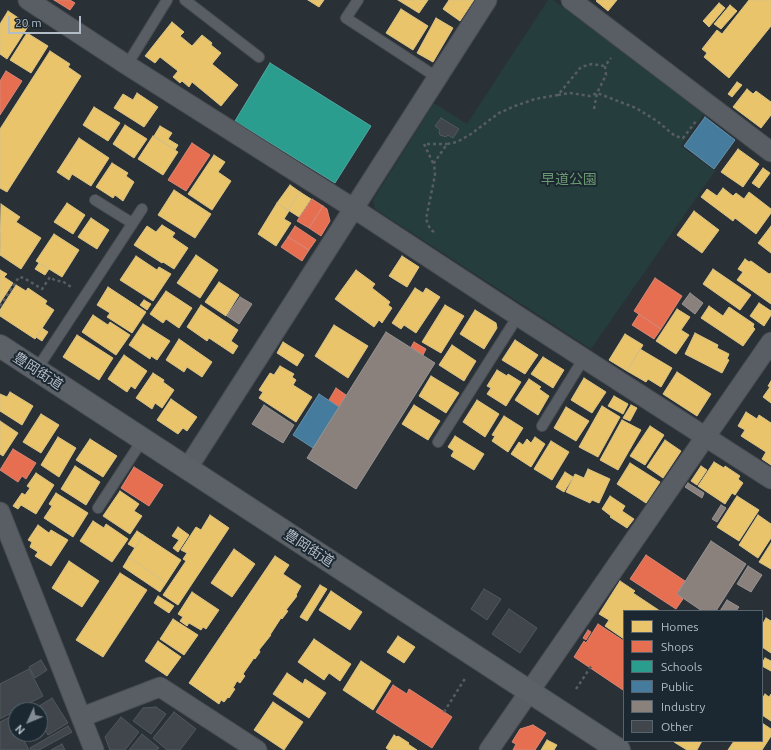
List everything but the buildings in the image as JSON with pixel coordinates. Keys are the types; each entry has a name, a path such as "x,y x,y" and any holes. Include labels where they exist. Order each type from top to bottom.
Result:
{"main road":[{"name":"豊岡街道","path":"0,346 619,750"}],"street":[{"path":"28,0 127,65 353,208 771,479"},
{"path":"187,469 487,0"},
{"path":"571,0 771,152"},
{"path":"489,750 771,342"},
{"path":"0,512 94,750"},
{"path":"82,717 160,687 258,750"}],"lane":[{"path":"127,65 167,0"},
{"path":"185,0 259,57"},
{"path":"358,0 346,18 438,78"},
{"path":"95,200 132,223"},
{"path":"37,369 142,208"},
{"path":"438,442 518,316"},
{"path":"542,426 584,358"},
{"path":"98,508 143,440"}],"path":[{"path":"558,95 581,67 592,64 605,66 606,75 597,93 594,109"},
{"path":"436,234 430,229 426,219 435,175 434,163 424,144 446,144 457,142 471,134 499,113 515,106 535,99 570,93 590,96 597,93 636,108 657,121 675,136 683,138 708,104"},
{"path":"434,163 446,144"},
{"path":"0,306 19,277 24,278 42,289 50,278 56,281 62,281 85,295"},
{"path":"576,689 592,665"},
{"path":"444,712 468,675"}],"green space":[{"name":"早道公園","path":"548,0 553,0 563,7 704,114 681,146 715,171 591,349 375,209 373,200 434,103 467,124"}]}
